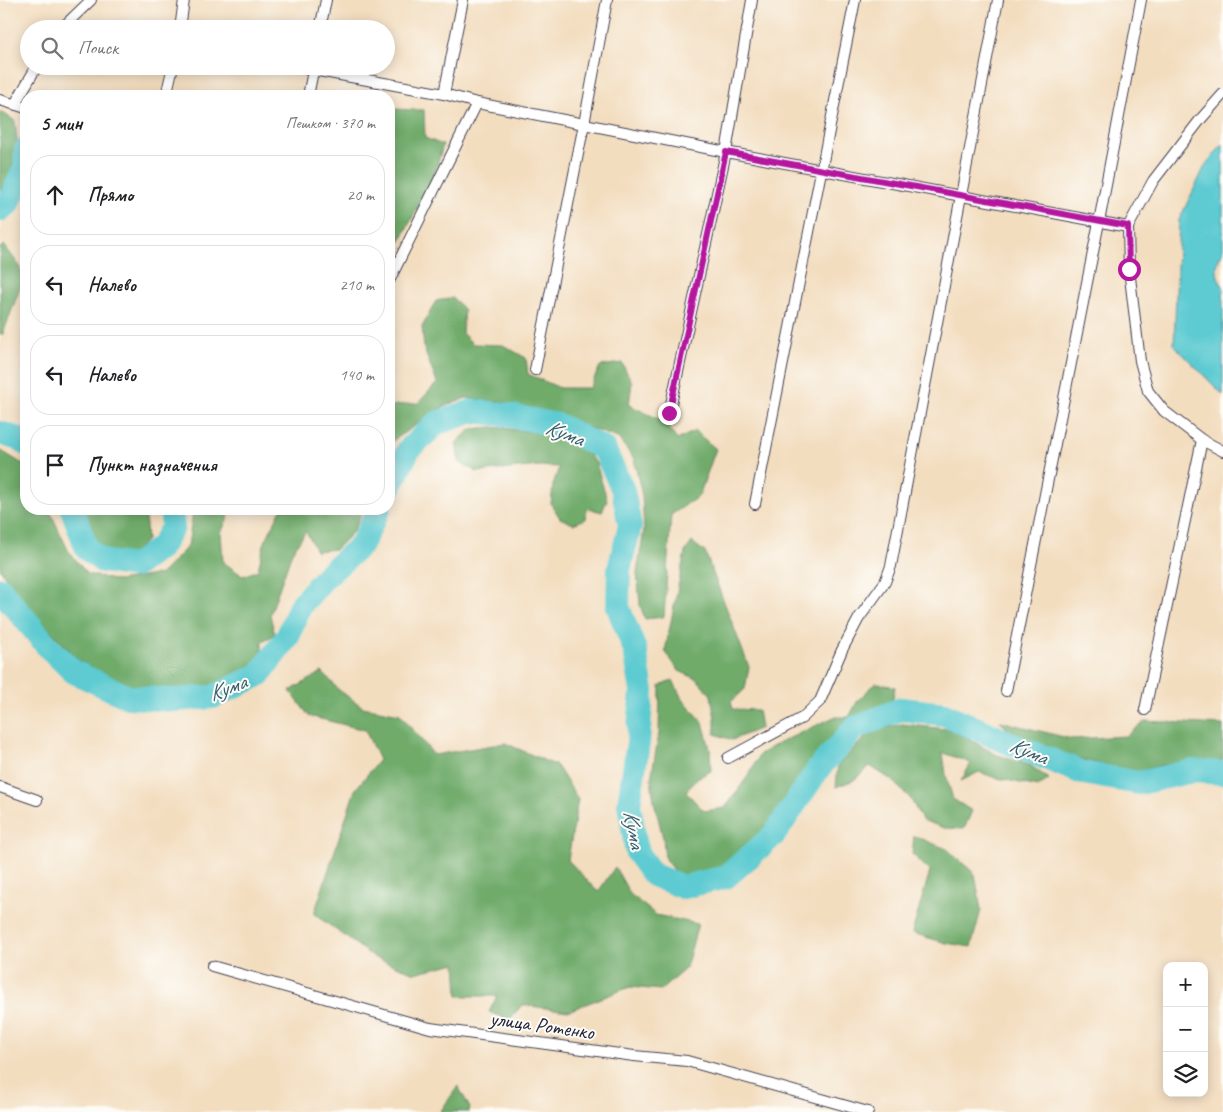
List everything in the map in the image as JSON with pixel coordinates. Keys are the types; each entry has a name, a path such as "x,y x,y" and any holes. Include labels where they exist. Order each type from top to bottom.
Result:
{"street":[{"path":"71,20 91,0"},
{"path":"181,20 184,0"},
{"path":"322,20 326,0"},
{"path":"444,94 463,0"},
{"path":"535,370 607,0"},
{"path":"669,413 726,152 752,0"},
{"path":"755,504 856,0"},
{"path":"728,758 802,718 820,701 850,634 885,582 891,566 998,0"},
{"path":"1006,692 1141,0"},
{"path":"23,90 32,75"},
{"path":"167,90 170,75"},
{"path":"309,90 312,75"},
{"path":"348,75 444,94 477,103 726,152 1128,226"},
{"path":"1223,94 1152,181 1128,226 1129,269 1140,361 1148,391 1164,411 1202,440 1223,451"},
{"path":"15,104 20,95"},
{"path":"0,100 20,106"},
{"path":"395,269 477,103"},
{"path":"1145,710 1202,440"},
{"path":"0,787 37,800"},
{"name":"улица Ротенко","path":"212,966 430,1028 625,1055 687,1061 868,1112"}],"green space":[{"path":"395,109 424,110 425,138 443,145 434,177 395,251"},
{"path":"0,111 15,121 17,139 13,166 0,193"},
{"path":"4,245 20,269 20,288 3,334 0,334 0,248"},
{"path":"453,298 464,310 462,333 473,344 503,345 526,358 528,374 560,388 590,388 600,366 622,363 632,382 629,405 665,422 677,440 695,431 716,449 699,496 671,515 664,617 645,619 640,605 637,572 644,530 642,496 634,459 618,438 505,403 466,398 443,407 395,439 395,405 418,403 437,383 424,349 422,327 436,301"},
{"path":"492,427 553,434 580,445 596,463 607,500 602,512 587,508 586,519 573,524 560,518 551,504 553,485 559,467 540,466 477,472 459,462 456,443 471,429"},
{"path":"0,450 20,462 20,515 52,515 68,550 87,574 118,581 161,574 188,546 193,515 229,515 221,533 223,562 243,576 258,570 264,544 278,515 360,515 353,532 336,549 316,551 306,531 292,552 270,615 275,635 262,641 262,659 247,671 214,686 172,689 129,686 81,662 16,596 0,568"},
{"path":"81,515 145,515 147,540 134,554 113,555 92,545"},
{"path":"692,542 705,552 749,667 745,689 731,702 733,709 758,710 761,728 732,740 715,734 715,719 711,695 697,679 679,671 665,651 685,552"},
{"path":"322,672 340,691 363,707 400,714 434,755 505,743 557,766 578,799 568,860 598,892 615,867 630,894 656,915 698,924 686,968 661,990 630,987 568,1011 522,1005 509,1020 489,1012 497,996 458,996 456,963 415,973 375,958 314,914 355,790 379,760 365,730 309,716 290,691"},
{"path":"673,680 681,697 703,722 710,749 711,771 697,778 686,792 704,811 725,808 748,776 760,754 834,717 849,717 858,700 876,683 895,687 893,699 882,711 851,725 826,752 772,830 726,871 701,876 677,875 665,859 663,838 654,801 651,779 659,733 660,686"},
{"path":"1000,721 1072,739 1126,736 1145,721 1223,725 1223,765 1202,763 1162,765 1135,773 1072,757 1017,740"},
{"path":"902,724 954,730 995,754 1031,766 1049,779 1038,787 979,772 961,781 971,763 943,753 946,775 953,799 972,811 964,829 944,828 922,820 910,798 890,779 870,766 854,780 836,787 838,765 871,731"},
{"path":"914,836 947,849 975,874 981,910 971,947 946,943 912,933 930,871 912,854"},
{"path":"458,1086 470,1108 469,1112 440,1112"}],"water":[{"path":"1223,144 1223,252 1218,261 1217,274 1223,286 1223,395 1174,345 1179,220 1206,164"}],"waterway":[{"name":"Кума","path":"0,210 8,204 20,179"},
{"name":"Кума","path":"395,477 409,449 437,423 473,411 507,415 558,425 604,449 623,490 630,526 619,569 618,607 635,650 642,691 638,743 629,804 637,853 653,875 683,887 726,877 774,835 819,768 855,728 901,709 944,714 1083,773 1139,783 1193,771 1223,773"},
{"name":"Кума","path":"0,433 20,440"},
{"name":"Кума","path":"74,515 87,549 102,561 135,566 161,547 173,527 172,515"},
{"name":"Кума","path":"0,589 49,648 74,672 128,697 175,700 213,697 259,675 288,636 300,606 326,576 361,545 376,515"}],"route":[{"path":"669,413 726,152 1128,226 1129,269"}]}
